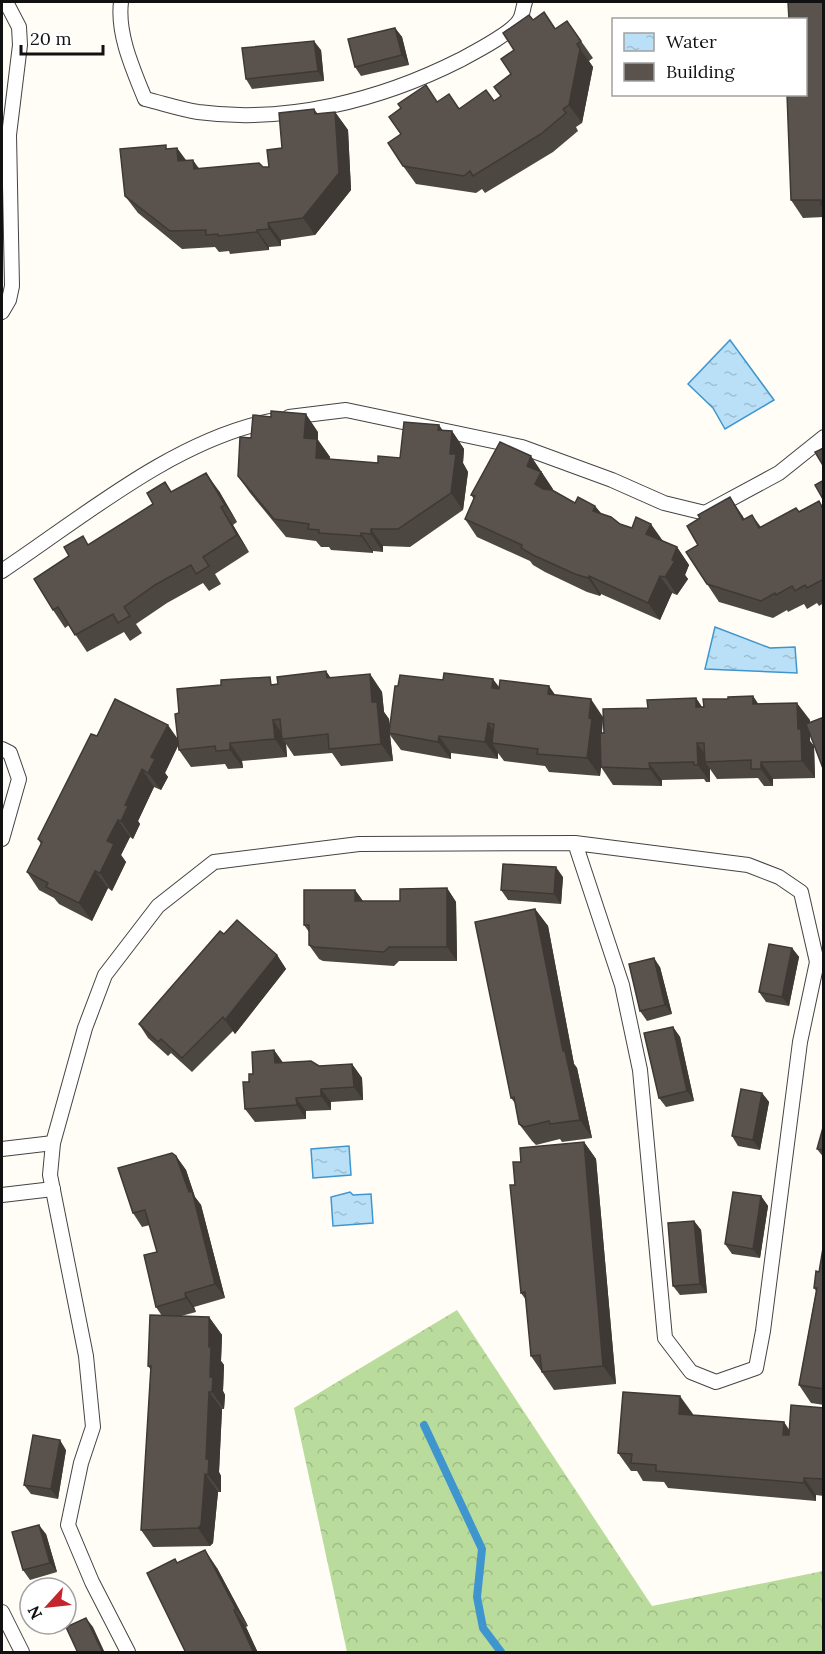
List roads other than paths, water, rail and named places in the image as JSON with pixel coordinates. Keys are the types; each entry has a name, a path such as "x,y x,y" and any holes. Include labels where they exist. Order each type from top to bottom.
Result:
{"lane":[{"path":"2,312 9,300 12,286 9,135 20,45 19,27 6,2"},
{"path":"121,2 120,11 130,63 145,99 197,111 234,114 274,113 350,102 416,82 488,45 520,21 525,2"},
{"path":"2,571 164,463 213,437 249,425 305,414 346,410 522,447 664,502 705,513 779,473 824,437"},
{"path":"2,749 10,753 19,779 2,839"},
{"path":"128,1653 92,1582 68,1525 81,1463 93,1426 86,1356 50,1175 53,1143 85,1028 105,975 158,906 214,862 359,844 575,843 748,865 779,877 801,892 817,962 800,1042 763,1331 756,1368 716,1382 691,1372 665,1338 664,1302 640,1070 622,986 575,843"},
{"path":"2,1149 53,1143"},
{"path":"2,1195 53,1189"},
{"path":"2,1612 22,1653"}],"water":[{"path":"730,340 774,400 725,429 713,408 688,384"},
{"path":"715,627 770,648 795,647 797,673 705,669"},
{"path":"349,1146 351,1175 313,1178 311,1149"},
{"path":"350,1192 353,1195 371,1194 373,1223 333,1226 331,1197"}],"waterway":[{"path":"424,1425 482,1549 477,1597 483,1628 501,1652"}]}
